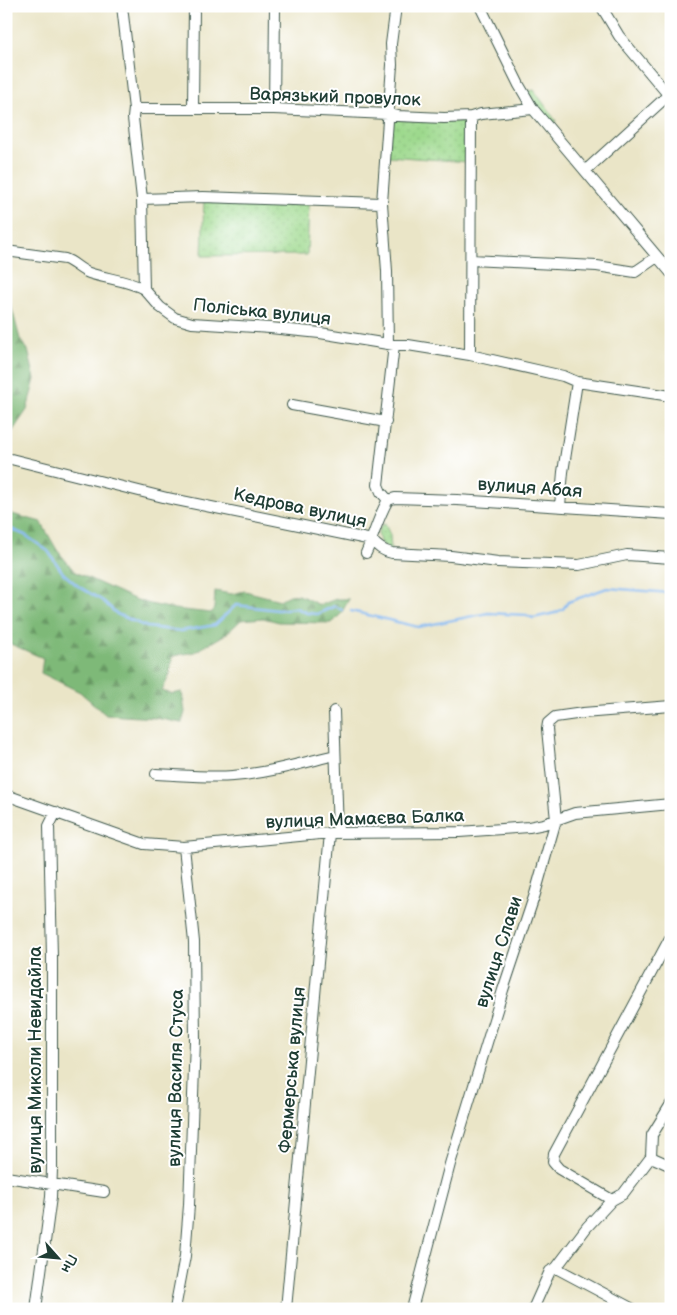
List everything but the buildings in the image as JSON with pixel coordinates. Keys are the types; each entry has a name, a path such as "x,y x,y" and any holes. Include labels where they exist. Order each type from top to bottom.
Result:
{"street":[{"path":"6,251 65,259 88,273 124,281 144,289 142,199 122,6"},
{"path":"193,109 194,6"},
{"path":"274,109 276,6"},
{"path":"366,552 382,510 388,500 378,485 386,422 391,344 382,203 392,64 391,44 396,6"},
{"path":"480,6 533,109 671,273"},
{"path":"585,171 670,94 619,36 601,6"},
{"name":"Варязький провулок","path":"134,109 274,109 444,118 471,117 481,114 533,109"},
{"path":"470,355 471,117"},
{"path":"142,199 203,197 382,203"},
{"path":"471,260 597,266 634,272 647,265 657,256"},
{"name":"Поліська вулиця","path":"144,289 175,318 192,323 320,333 408,345 470,355 563,376 577,382 671,396"},
{"path":"560,506 563,472 577,382"},
{"path":"292,405 386,422"},
{"name":"Кедрова вулиця","path":"11,459 167,498 372,540 384,551 392,553 451,556 498,562 579,565 627,555 671,558"},
{"name":"вулиця Абая","path":"388,500 394,498 448,500 671,514"},
{"name":"вулиця Слави","path":"412,1309 450,1164 503,990 535,894 556,820 547,729 550,720 555,717 583,713 671,706"},
{"name":"Фермерська вулиця","path":"286,1309 334,833 336,755 334,711"},
{"path":"156,774 207,777 233,776 258,773 336,755"},
{"name":"вулиця Мамаєва Балка","path":"6,796 144,844 184,847 334,833 459,832 529,827 574,813 671,804"},
{"name":"вулиця Миколи Невидайла","path":"36,1309 52,1185 52,956 49,826 56,812"},
{"name":"вулиця Василя Стуса","path":"175,1309 185,1256 189,1205 195,1041 194,942 184,847"},
{"path":"612,1200 560,1168 553,1162 554,1154 671,936"},
{"path":"532,1309 553,1270 587,1227 612,1200 623,1194 651,1156 652,1135 671,1104"},
{"path":"651,1156 671,1166"},
{"path":"6,1177 104,1192"},
{"path":"553,1270 632,1309"}],"green space":[{"path":"534,90 556,121 552,125 529,94 529,91"},
{"path":"391,119 463,122 468,128 468,162 388,156"},
{"path":"204,199 309,204 307,255 202,256"},
{"path":"6,293 20,339 28,350 35,379 27,410 12,432 6,460"},
{"path":"6,508 12,514 41,522 57,550 75,572 134,599 150,604 211,613 214,609 215,591 231,594 245,591 280,600 296,595 320,605 336,599 349,599 341,614 331,623 279,622 263,618 241,620 226,634 195,652 173,656 169,676 162,691 172,694 182,692 185,712 182,723 156,718 106,715 80,692 41,673 43,658 6,642"},
{"path":"385,524 390,535 391,550 380,543 378,532 382,525"}],"waterway":[{"path":"6,527 25,535 48,551 63,573 78,586 103,601 117,614 147,627 181,631 215,625 236,605 278,610 296,608 307,613 317,614 335,606 342,610"},
{"path":"351,611 418,627 488,613 526,615 533,618 555,613 563,609 568,602 607,588 671,593"}]}
